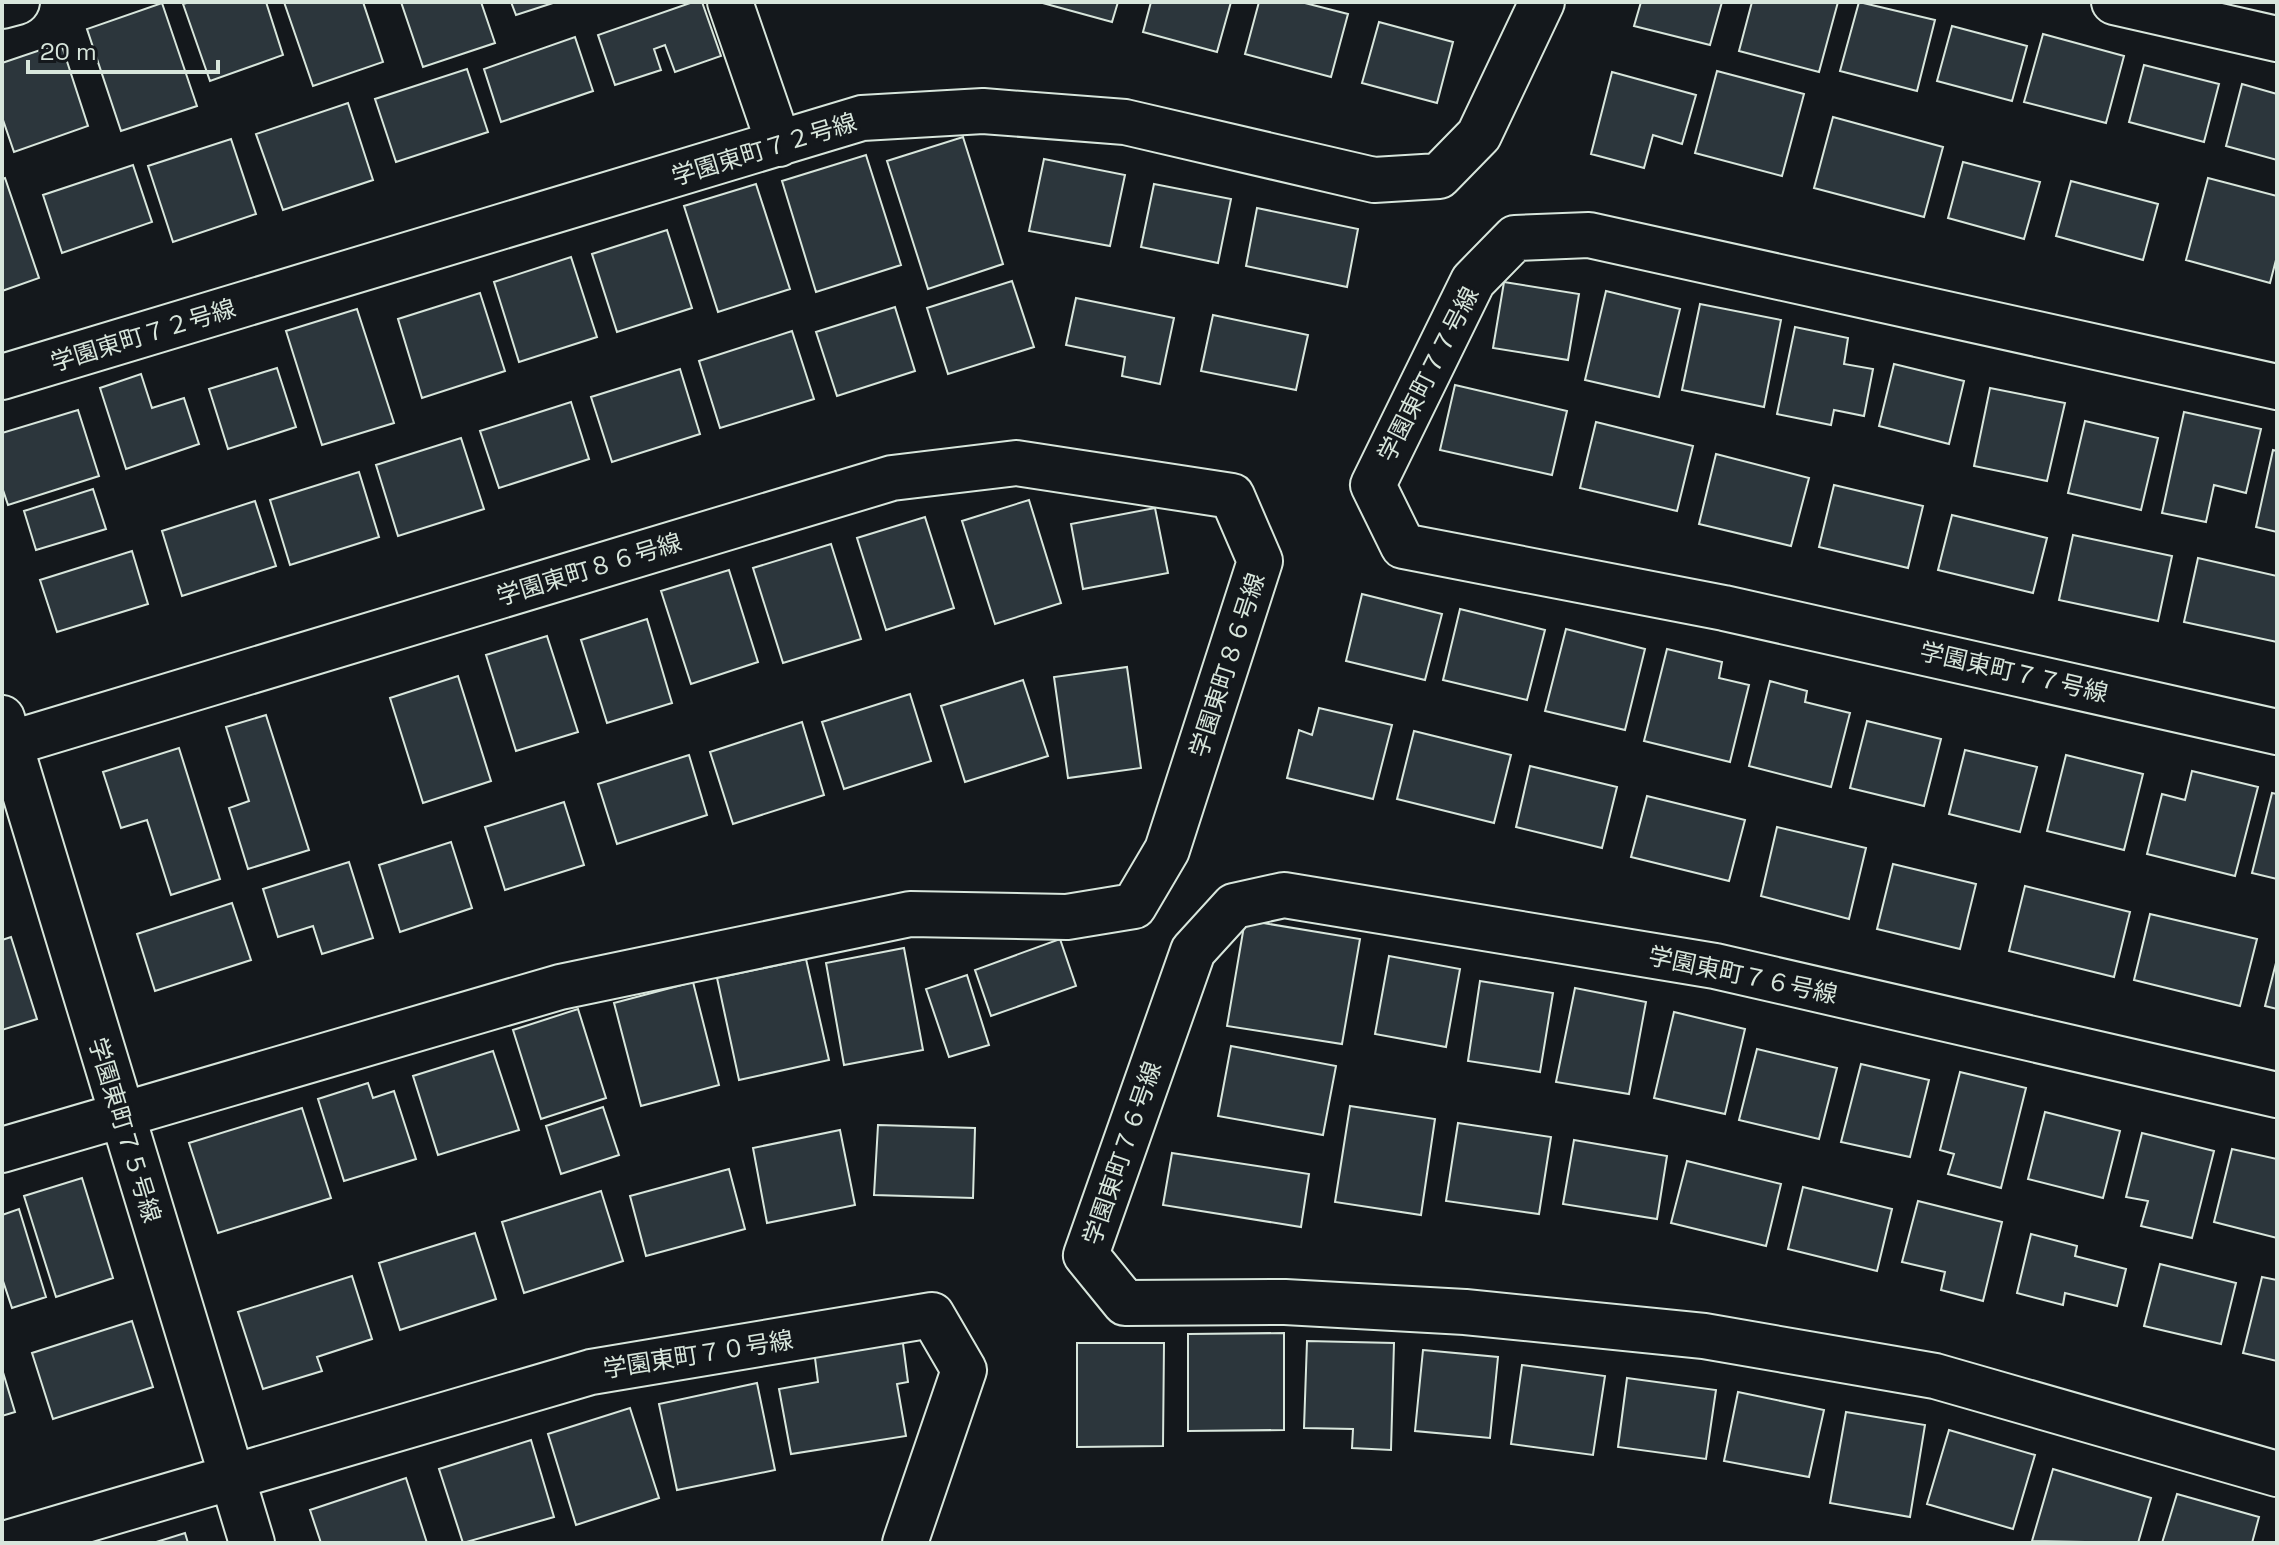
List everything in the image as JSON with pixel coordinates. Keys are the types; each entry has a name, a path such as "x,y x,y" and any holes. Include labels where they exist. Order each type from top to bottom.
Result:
{"street":[{"path":"2,6 17,2"},
{"path":"730,2 779,144"},
{"name":"学園東町７２号線","path":"2,377 862,118 983,111 1125,122 1374,180 1439,176 1479,135 1542,2"},
{"path":"2114,2 2277,39"},
{"name":"学園東町７７号線","path":"2277,387 1589,235 1515,238 1473,281 1373,485 1403,546 1724,608 2277,732"},
{"name":"学園東町８６号線","path":"5,736 892,478 1016,463 1232,496 1260,561 1167,850 1134,906 1067,917 910,914 560,987 119,1114"},
{"name":"学園東町７５号線","path":"5,736 252,1543"},
{"name":"学園東町７６号線","path":"2277,1095 1715,966 1284,895 1234,906 1193,951 1086,1255 1125,1303 1285,1302 1360,1306 1465,1312 1704,1336 1935,1376 2277,1474"},
{"path":"2,1150 119,1114"},
{"name":"学園東町７０号線","path":"231,1476 591,1372 932,1315 964,1370 905,1543"},
{"path":"7,1543 231,1476"}],"building":[{"path":"266,2 283,55 210,81 183,4"},
{"path":"284,2 363,2 383,62 313,86"},
{"path":"401,2 481,2 495,43 423,67"},
{"path":"511,2 556,2 516,15"},
{"path":"693,2 702,2 721,56 675,72 665,45 654,49 661,70 615,85 598,35"},
{"path":"1039,2 1118,2 1112,22"},
{"path":"1151,2 1231,2 1217,52 1143,32"},
{"path":"1259,2 1301,2 1348,14 1331,77 1245,54"},
{"path":"1641,2 1722,2 1710,45 1634,26"},
{"path":"1752,2 1838,2 1819,72 1739,51"},
{"path":"1859,2 1935,20 1917,91 1840,71"},
{"path":"162,3 197,106 121,131 87,29"},
{"path":"1379,22 1453,42 1437,103 1362,83"},
{"path":"1952,26 2027,46 2012,101 1937,81"},
{"path":"2043,34 2124,56 2106,123 2024,102"},
{"path":"575,37 593,91 501,122 484,69"},
{"path":"61,43 88,126 14,152 2,117 2,63"},
{"path":"2144,65 2219,84 2204,142 2129,122"},
{"path":"467,69 488,132 396,162 375,99"},
{"path":"1717,71 1804,94 1782,176 1695,153"},
{"path":"1612,72 1696,95 1682,144 1653,135 1644,168 1591,154"},
{"path":"2242,84 2277,94 2277,160 2226,146"},
{"path":"348,103 373,180 283,210 256,134"},
{"path":"1833,117 1943,147 1924,217 1814,188"},
{"path":"963,137 1003,264 928,289 887,161"},
{"path":"231,139 256,214 173,242 148,166"},
{"path":"866,155 901,265 816,292 782,181"},
{"path":"1044,159 1125,175 1110,246 1029,231"},
{"path":"1963,162 2040,182 2024,239 1948,218"},
{"path":"133,165 152,222 62,253 43,195"},
{"path":"5,178 39,278 2,291 2,179"},
{"path":"2208,178 2277,196 2277,256 2270,283 2186,260"},
{"path":"2071,181 2158,204 2143,260 2056,236"},
{"path":"756,184 790,289 718,312 684,206"},
{"path":"1154,184 1231,199 1218,263 1141,247"},
{"path":"1257,208 1358,229 1347,287 1246,266"},
{"path":"667,230 692,308 617,332 592,254"},
{"path":"571,257 597,337 519,362 494,282"},
{"path":"1012,281 1034,347 948,374 927,308"},
{"path":"1504,282 1579,294 1568,360 1493,348"},
{"path":"1606,291 1680,309 1659,397 1585,380"},
{"path":"480,293 505,371 422,398 398,319"},
{"path":"1076,298 1174,318 1160,384 1122,376 1125,357 1066,345"},
{"path":"1700,304 1781,320 1764,407 1682,390"},
{"path":"895,307 915,371 837,396 816,332"},
{"path":"357,309 394,423 322,445 286,331"},
{"path":"1213,315 1308,335 1296,390 1201,371"},
{"path":"1795,327 1848,338 1844,364 1873,369 1864,416 1834,410 1831,425 1777,414"},
{"path":"792,331 814,399 720,428 699,361"},
{"path":"1894,364 1964,381 1949,444 1879,426"},
{"path":"277,368 296,427 228,449 209,389"},
{"path":"680,369 700,434 612,462 591,397"},
{"path":"141,374 152,408 184,398 199,444 126,469 100,388"},
{"path":"1455,385 1567,411 1552,475 1440,450"},
{"path":"1990,388 2065,403 2047,481 1974,466"},
{"path":"571,402 589,459 499,488 480,431"},
{"path":"78,410 99,476 8,505 2,487 2,433"},
{"path":"2184,412 2261,429 2246,493 2214,485 2206,522 2162,513"},
{"path":"2085,421 2158,438 2141,510 2068,493"},
{"path":"1596,422 1693,446 1677,511 1580,488"},
{"path":"461,438 484,509 398,536 376,465"},
{"path":"2273,450 2277,451 2277,532 2256,527"},
{"path":"1716,454 1809,478 1791,546 1699,524"},
{"path":"359,472 379,537 290,565 270,500"},
{"path":"1834,485 1923,506 1908,568 1819,547"},
{"path":"93,489 106,529 36,550 24,511"},
{"path":"1029,500 1061,603 995,624 962,521"},
{"path":"255,501 276,566 182,596 162,531"},
{"path":"1155,508 1168,573 1083,589 1071,524"},
{"path":"1952,515 2047,538 2033,593 1938,570"},
{"path":"925,517 954,608 886,630 857,538"},
{"path":"2073,535 2172,556 2158,621 2059,600"},
{"path":"831,544 861,639 783,663 753,568"},
{"path":"132,551 148,604 57,632 40,580"},
{"path":"2198,558 2277,576 2277,642 2184,622"},
{"path":"729,570 758,662 691,684 661,591"},
{"path":"1362,594 1442,614 1425,680 1346,661"},
{"path":"1460,609 1545,630 1527,700 1443,680"},
{"path":"647,619 672,703 607,723 581,640"},
{"path":"1566,629 1645,649 1625,730 1545,711"},
{"path":"547,636 578,732 516,751 486,655"},
{"path":"1667,649 1722,662 1719,678 1749,685 1730,762 1644,741"},
{"path":"1127,667 1141,768 1068,778 1054,677"},
{"path":"458,676 491,781 423,803 390,698"},
{"path":"1023,680 1048,756 965,782 941,706"},
{"path":"1770,681 1807,691 1805,702 1850,713 1831,787 1749,766"},
{"path":"910,694 931,761 844,789 822,722"},
{"path":"1319,708 1392,725 1373,799 1287,778 1299,730 1312,735"},
{"path":"266,715 309,850 248,869 229,808 249,801 226,727"},
{"path":"1867,721 1941,739 1924,806 1850,788"},
{"path":"802,722 824,795 733,824 710,752"},
{"path":"1414,731 1511,755 1494,823 1397,799"},
{"path":"179,748 220,879 171,895 147,820 121,828 103,772"},
{"path":"1965,750 2037,767 2020,832 1949,814"},
{"path":"689,755 707,815 617,844 598,784"},
{"path":"2066,755 2143,774 2124,850 2047,831"},
{"path":"1530,766 1617,787 1602,848 1516,827"},
{"path":"2192,771 2258,787 2235,876 2147,854 2162,794 2185,800"},
{"path":"2272,793 2277,794 2277,879 2252,873"},
{"path":"1647,796 1745,820 1729,881 1631,857"},
{"path":"564,802 584,865 505,890 485,827"},
{"path":"1777,827 1866,848 1849,919 1761,896"},
{"path":"451,842 472,908 400,932 379,865"},
{"path":"349,862 373,938 322,954 313,926 278,937 263,889"},
{"path":"1893,864 1976,884 1960,949 1877,929"},
{"path":"2025,886 2130,912 2114,977 2009,951"},
{"path":"232,903 251,960 155,991 137,934"},
{"path":"2150,914 2257,939 2240,1006 2134,980"},
{"path":"1245,920 1360,939 1342,1044 1227,1026"},
{"path":"11,937 37,1019 2,1030 2,940"},
{"path":"1060,939 1076,986 991,1016 975,970"},
{"path":"904,948 923,1050 844,1065 826,963"},
{"path":"1389,956 1460,969 1446,1047 1375,1034"},
{"path":"806,959 829,1060 739,1080 717,978"},
{"path":"2277,959 2277,1009 2265,1006"},
{"path":"967,975 989,1045 949,1057 926,989"},
{"path":"1480,981 1553,993 1540,1072 1468,1061"},
{"path":"693,982 719,1085 641,1106 614,1003"},
{"path":"1575,988 1646,1002 1629,1094 1556,1082"},
{"path":"578,1009 606,1098 541,1119 513,1030"},
{"path":"1674,1012 1745,1029 1725,1114 1654,1098"},
{"path":"1231,1046 1336,1066 1323,1135 1218,1116"},
{"path":"1757,1049 1837,1068 1819,1139 1739,1120"},
{"path":"493,1051 519,1130 438,1155 413,1076"},
{"path":"1861,1064 1929,1080 1910,1157 1841,1142"},
{"path":"1960,1072 2026,1088 2001,1188 1948,1174 1954,1154 1940,1150"},
{"path":"368,1083 373,1098 394,1091 416,1159 344,1181 318,1099"},
{"path":"1350,1106 1435,1119 1421,1215 1335,1202"},
{"path":"603,1107 619,1155 561,1174 546,1126"},
{"path":"302,1108 331,1198 218,1233 189,1143"},
{"path":"2045,1112 2120,1131 2103,1198 2028,1179"},
{"path":"1458,1123 1551,1137 1539,1214 1446,1201"},
{"path":"878,1125 975,1128 973,1198 874,1195"},
{"path":"840,1130 855,1205 767,1223 753,1148"},
{"path":"2142,1133 2214,1151 2192,1238 2141,1226 2148,1201 2126,1197"},
{"path":"1574,1140 1667,1156 1657,1219 1563,1204"},
{"path":"2232,1149 2277,1159 2277,1238 2214,1222"},
{"path":"1172,1153 1309,1174 1301,1227 1163,1205"},
{"path":"1687,1161 1781,1184 1766,1246 1671,1223"},
{"path":"729,1169 745,1229 646,1256 630,1196"},
{"path":"82,1178 113,1278 56,1297 24,1196"},
{"path":"1803,1187 1892,1209 1877,1271 1788,1249"},
{"path":"601,1191 623,1261 524,1293 502,1222"},
{"path":"1918,1201 2002,1222 1983,1301 1941,1290 1945,1272 1902,1262"},
{"path":"19,1209 46,1297 12,1308 2,1278 2,1215"},
{"path":"475,1233 496,1299 400,1330 379,1263"},
{"path":"2031,1234 2077,1246 2075,1256 2126,1269 2117,1306 2065,1293 2063,1305 2017,1293"},
{"path":"2160,1264 2236,1283 2221,1344 2144,1326"},
{"path":"352,1276 372,1339 317,1357 322,1371 263,1389 238,1312"},
{"path":"2262,1277 2277,1280 2277,1361 2243,1353"},
{"path":"132,1321 153,1387 53,1419 32,1353"},
{"path":"1284,1333 1284,1430 1188,1431 1188,1334"},
{"path":"902,1336 908,1382 897,1384 906,1436 791,1454 779,1389 818,1382 814,1350"},
{"path":"1307,1341 1394,1343 1391,1450 1352,1448 1353,1429 1304,1428"},
{"path":"1077,1343 1164,1343 1163,1446 1077,1447"},
{"path":"1423,1350 1498,1357 1490,1438 1415,1431"},
{"path":"1522,1365 1605,1376 1593,1455 1511,1444"},
{"path":"2,1369 15,1412 2,1416"},
{"path":"1627,1378 1716,1390 1706,1459 1618,1447"},
{"path":"757,1383 775,1470 677,1490 659,1404"},
{"path":"1738,1392 1824,1410 1809,1477 1724,1461"},
{"path":"630,1408 659,1498 576,1525 548,1434"},
{"path":"1846,1412 1925,1425 1910,1517 1830,1503"},
{"path":"1949,1430 2035,1455 2013,1529 1927,1504"},
{"path":"531,1440 554,1517 463,1543 439,1469"},
{"path":"2053,1469 2151,1498 2138,1543 2032,1541"},
{"path":"406,1478 427,1543 321,1543 310,1510"},
{"path":"2177,1494 2259,1517 2252,1543 2162,1543"},
{"path":"185,1533 188,1543 153,1543"}]}
